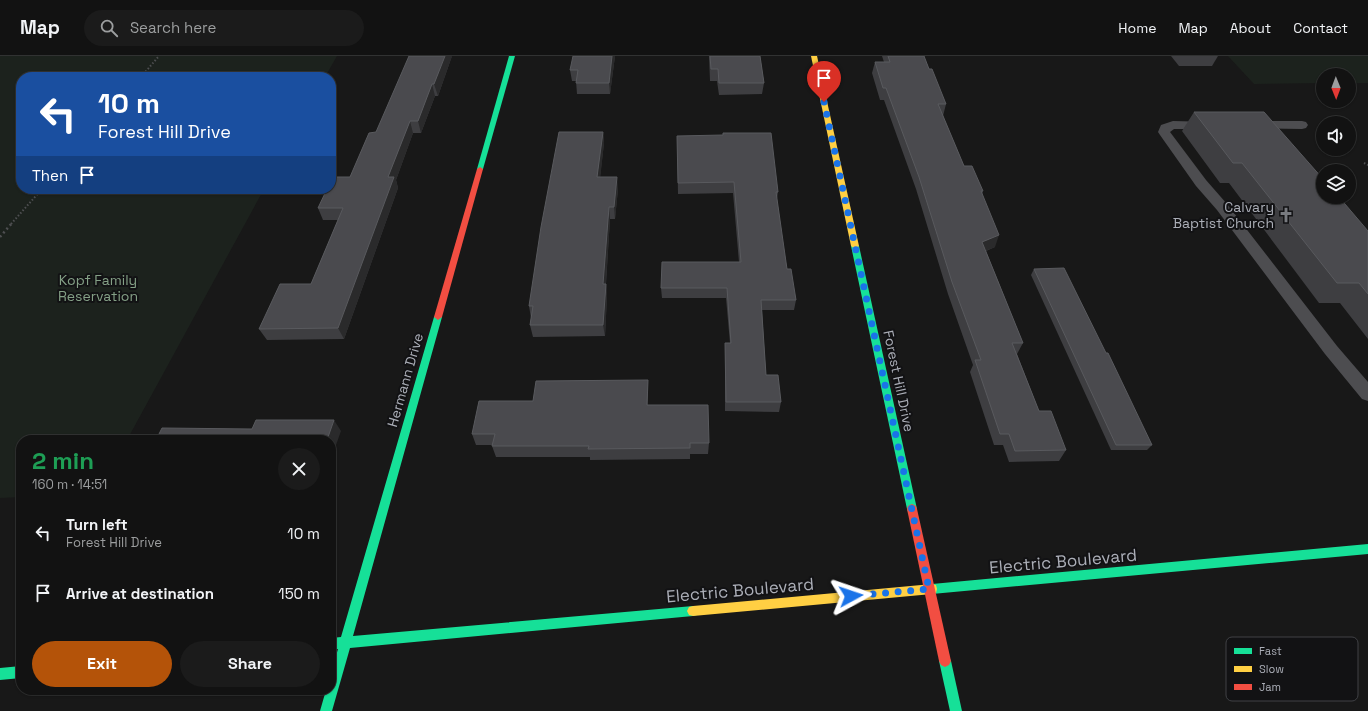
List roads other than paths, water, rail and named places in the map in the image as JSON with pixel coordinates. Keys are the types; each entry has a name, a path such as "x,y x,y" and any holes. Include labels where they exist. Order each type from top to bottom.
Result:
{"street":[{"name":"Hermann Drive","path":"336,677 512,56"},
{"name":"Forest Hill Drive","path":"814,56 956,711"},
{"name":"Electric Boulevard","path":"336,644 1368,549"},
{"path":"0,674 16,672"},
{"name":"Hermann Drive","path":"326,711 331,695"}],"lane":[{"path":"1225,125 1173,125 1165,128 1164,132 1201,183 1222,207 1349,372 1368,394"},
{"path":"1240,125 1302,125"},
{"path":"1254,125 1264,136"}],"place":[{"name":"Calvary Baptist Church","path":"1286,215"}],"park label":[{"name":"Kopf Family Reservation","path":"98,288"}]}
